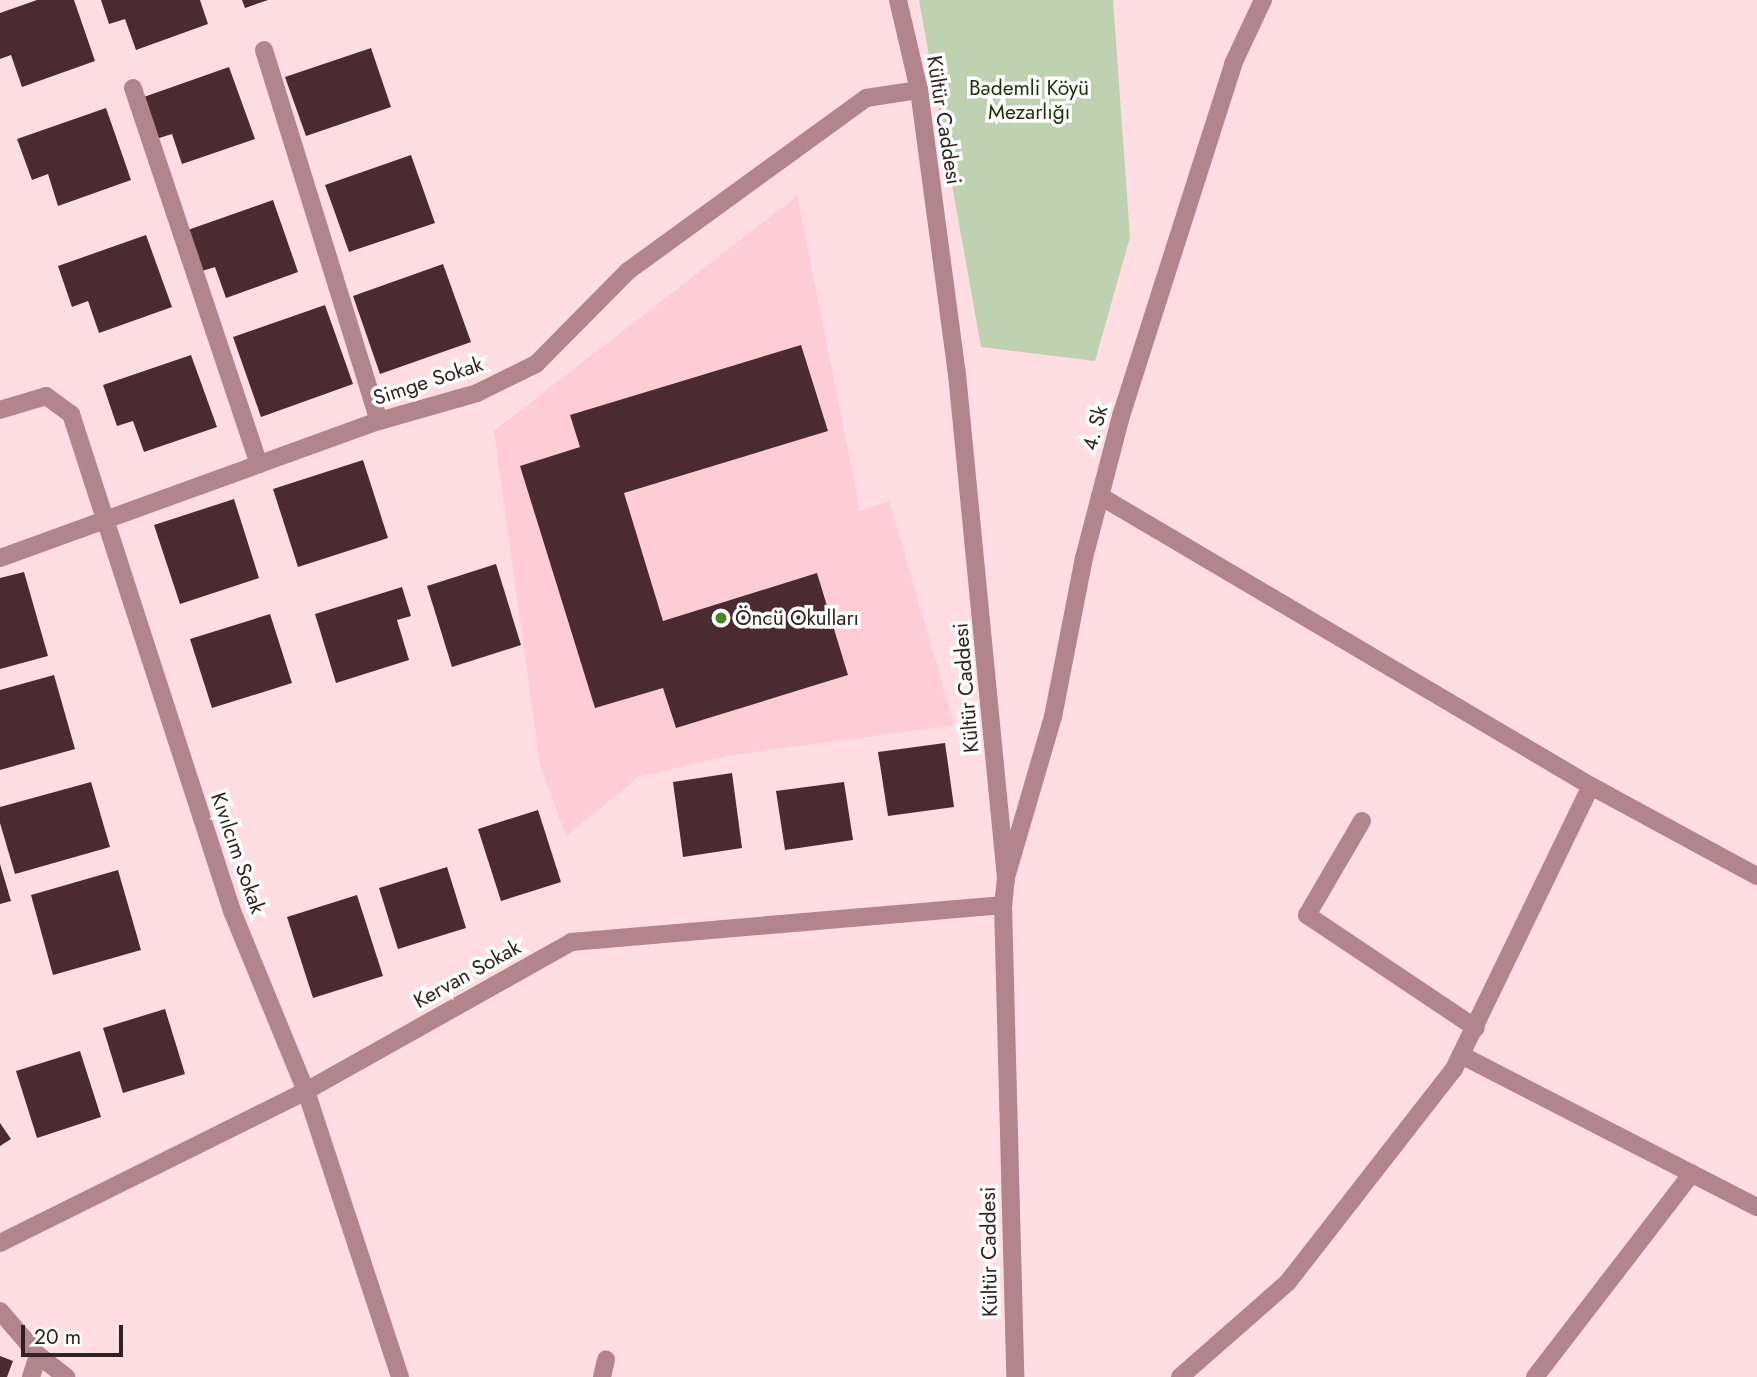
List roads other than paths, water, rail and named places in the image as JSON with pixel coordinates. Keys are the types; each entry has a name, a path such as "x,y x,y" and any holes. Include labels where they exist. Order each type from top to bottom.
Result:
{"street":[{"name":"Kültür Caddesi","path":"898,0 919,90 957,374 1006,878 1003,905 1015,1377"},
{"name":"4. Sk","path":"1006,878 1053,717 1084,558 1121,416 1233,64 1264,0"},
{"path":"264,50 379,421"},
{"path":"133,88 259,465"},
{"name":"Simge Sokak","path":"0,558 379,421 477,393 536,364 628,271 866,98 919,90"},
{"name":"Kıvılcım Sokak","path":"0,410 46,396 71,414 232,911 306,1091 400,1377"},
{"path":"1100,496 1591,786 1757,876"},
{"path":"1180,1377 1288,1282 1454,1069 1591,786"},
{"path":"1362,821 1307,915 1476,1028"},
{"name":"Kervan Sokak","path":"0,1243 306,1091 570,942 1003,905"},
{"path":"1461,1055 1757,1207"},
{"path":"1535,1377 1692,1173"},
{"path":"0,1311 38,1355 66,1377"},
{"path":"31,1377 38,1355"},
{"path":"602,1377 606,1359"}],"place":[{"name":"Öncü Okulları","path":"721,618"}],"park label":[{"name":"Bademli Köyü Mezarlığı","path":"1029,100"}]}
